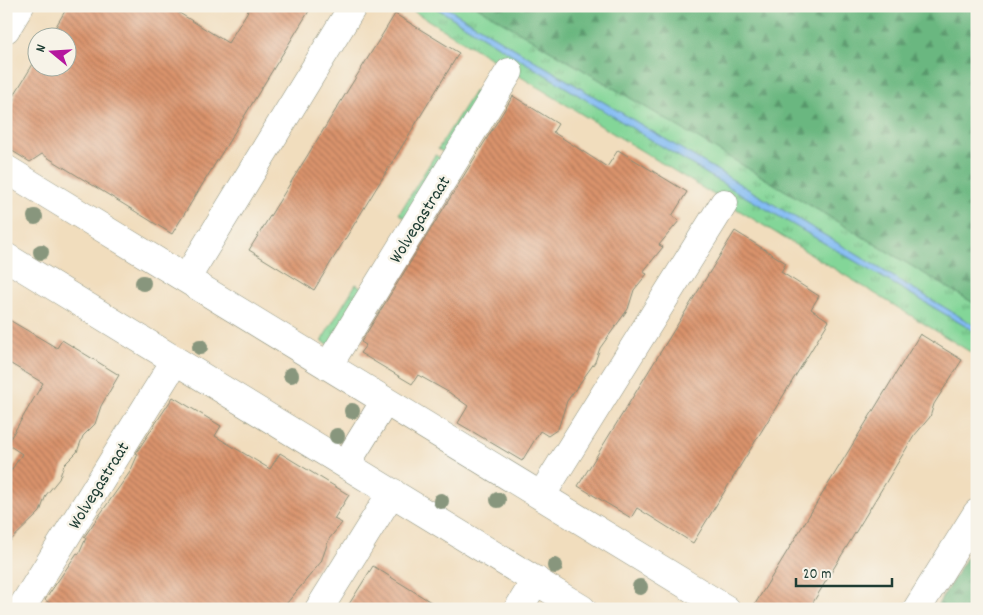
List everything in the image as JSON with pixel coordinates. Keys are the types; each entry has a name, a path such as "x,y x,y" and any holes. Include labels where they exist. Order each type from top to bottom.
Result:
{"street":[{"path":"6,28 20,6"},
{"path":"186,279 353,6"},
{"name":"Wolvegastraat","path":"328,366 509,72"},
{"path":"6,169 726,609"},
{"path":"541,496 724,204"},
{"path":"6,257 582,609"},
{"name":"Wolvegastraat","path":"21,609 175,361"},
{"path":"346,464 385,401"},
{"path":"320,609 392,492"},
{"path":"918,609 977,513"},
{"path":"518,609 536,580"}],"green space":[{"path":"405,6 433,6 712,177 977,333 977,356"},
{"path":"444,6 476,6 977,305 977,327"},
{"path":"476,6 977,6 977,305"},
{"path":"475,90 482,95 446,154 438,149"},
{"path":"435,155 442,159 406,218 399,214"},
{"path":"356,284 364,289 329,345 322,341 323,338"},
{"path":"977,541 977,609 935,609"}],"water":[{"path":"433,6 444,6 977,327 977,333 712,177"}],"building":[{"path":"68,6 168,6 228,43 251,6 312,6 172,234 42,154 30,162 6,147 6,122 16,92 28,72 28,78 78,78 78,28 55,28"},
{"path":"395,14 459,53 314,290 249,250"},
{"path":"513,96 558,124 553,132 607,167 618,150 687,192 672,216 679,221 659,245 663,247 643,272 647,274 634,290 628,309 600,348 595,362 567,401 558,429 548,436 540,431 522,461 458,423 468,406 450,393 418,375 412,384 360,353 366,345 361,342"},
{"path":"735,231 786,263 781,272 819,296 811,309 829,321 693,543 637,508 631,518 578,486"},
{"path":"6,318 57,348 62,340 119,375 101,406 95,424 83,436 77,452 64,465 59,479 46,495 40,512 6,545 6,478 22,454 7,444 43,383 6,361"},
{"path":"920,334 962,360 934,404 930,417 914,436 809,609 752,609"},
{"path":"173,397 221,426 215,436 270,469 280,453 349,495 334,519 342,523 329,539 321,562 282,609 59,609 45,600 77,553 79,554 86,538 84,537 130,472 138,454 136,453"},
{"path":"373,566 442,609 346,609"}]}
